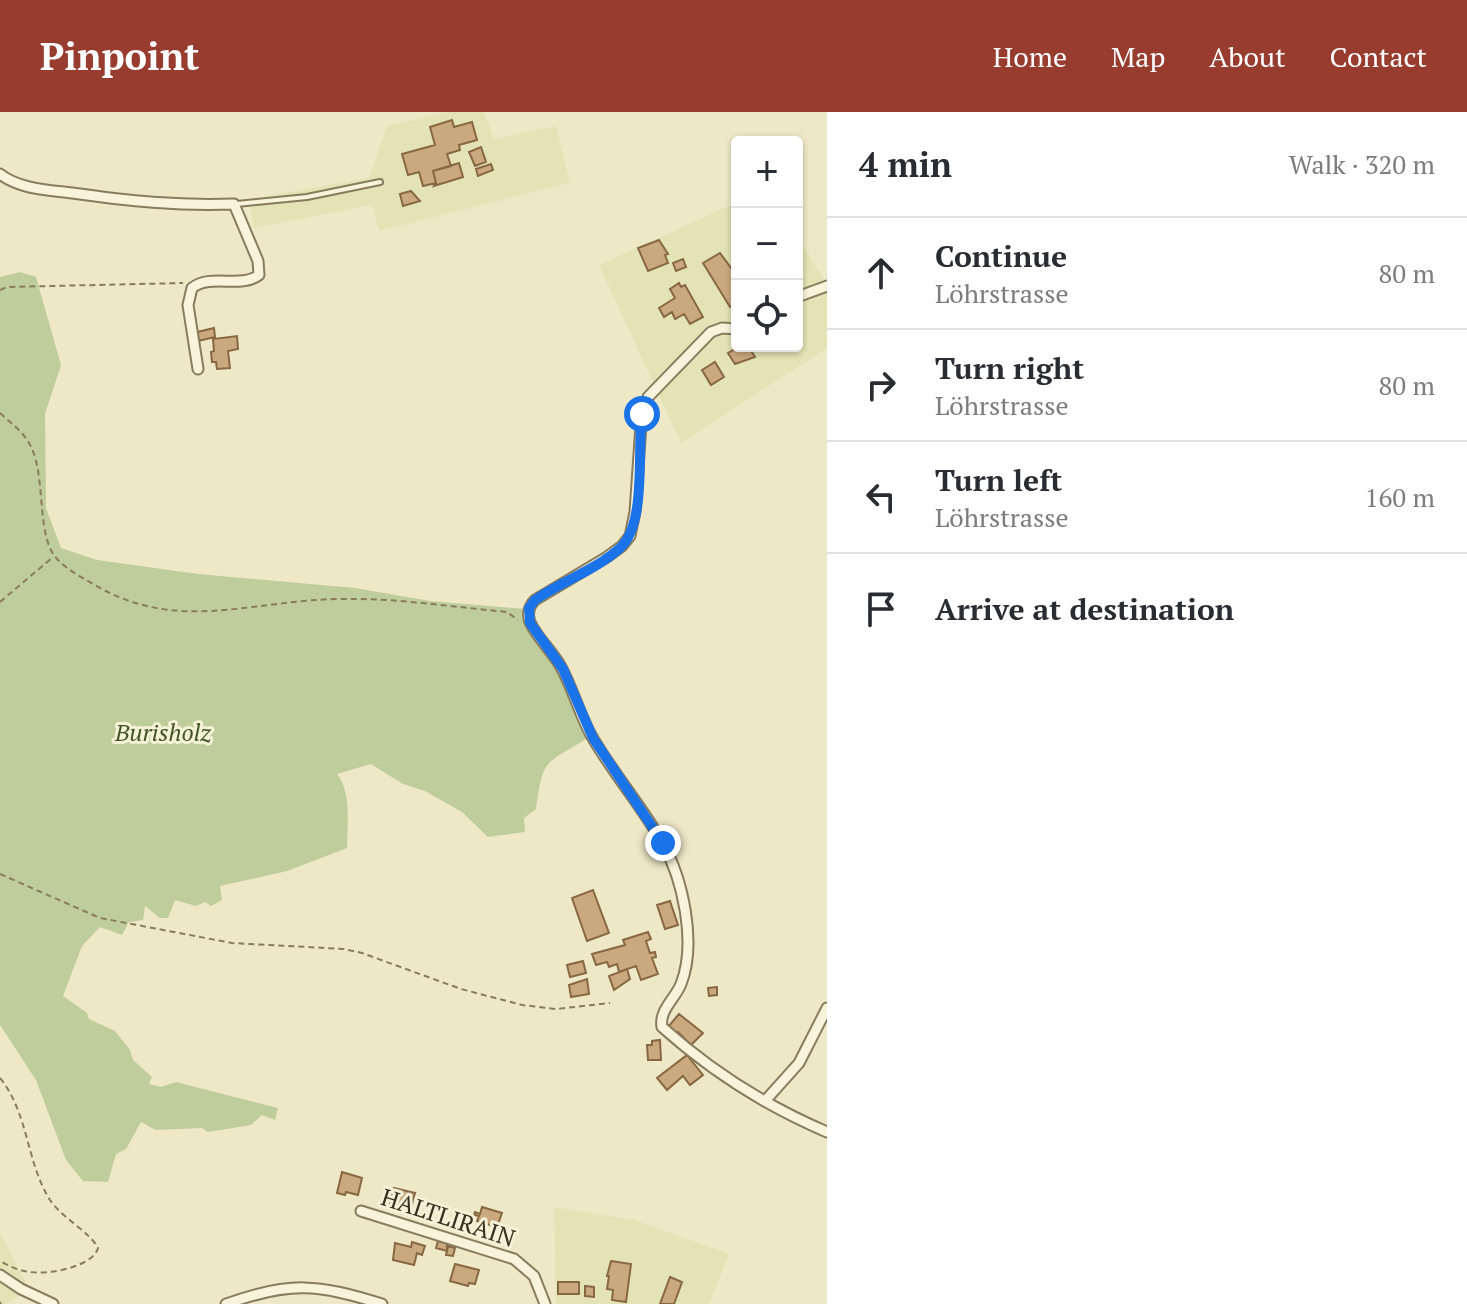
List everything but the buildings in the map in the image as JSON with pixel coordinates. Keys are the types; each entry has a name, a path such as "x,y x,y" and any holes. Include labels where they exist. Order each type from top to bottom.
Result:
{"street":[{"path":"0,174 7,180 27,186 118,199 183,206 234,204 258,261 259,275 249,280 200,283 192,288 188,300 198,369"},
{"path":"803,296 827,286"},
{"path":"731,329 722,328 709,334 648,397 641,425 635,512 626,541 607,557 535,600 529,608 529,617 563,669 593,738 663,843 673,869 690,942 682,981 662,1015 662,1027 711,1067 765,1101 827,1132"},
{"path":"765,1101 799,1063 827,1008"},
{"name":"HALTLIRAIN","path":"361,1211 514,1259 534,1276 545,1304"},
{"path":"0,1275 53,1304"},
{"path":"226,1304 265,1290 291,1287 325,1288 382,1304"}],"lane":[{"path":"234,204 307,197 380,182"}],"path":[{"path":"0,290 7,287 200,283"},
{"path":"0,413 21,433 33,451 40,474 45,525 54,556 75,574 105,591 154,609 182,613 340,598 507,612 529,608"},
{"path":"0,602 54,556"},
{"path":"507,612 536,631"},
{"path":"0,874 100,918 232,943 344,949 461,989 522,1005 556,1009 610,1003"},
{"path":"0,1078 17,1103 43,1187 66,1218 98,1248 91,1259 51,1272 26,1272 0,1261"}],"green space":[{"path":"449,112 484,112 494,139 556,126 570,183 379,231 372,205 254,228 249,199 369,178 387,126"},
{"path":"731,205 731,352 803,352 803,246 827,284 827,348 681,443 599,265"},
{"name":"Burisholz","path":"20,272 36,277 61,365 45,414 46,508 61,548 97,560 198,574 355,588 430,601 526,609 548,647 586,739 554,759 544,771 536,809 524,818 525,832 488,837 462,812 425,791 403,784 371,764 337,774 347,800 347,848 287,871 220,886 222,900 211,906 205,902 196,906 175,900 168,918 160,918 145,906 143,920 129,922 122,935 100,927 82,946 63,996 87,1013 89,1019 115,1031 130,1050 133,1060 152,1077 149,1084 161,1087 176,1082 278,1108 275,1120 262,1115 251,1125 208,1132 202,1128 156,1130 141,1122 126,1149 116,1154 108,1182 83,1181 66,1160 36,1080 0,1025 0,277"},
{"path":"554,1207 634,1220 729,1254 709,1304 556,1304"},
{"path":"0,1233 29,1289 6,1304 0,1304"}],"route":[{"path":"642,414 635,512 630,536 607,557 535,600 529,608 529,617 530,623 563,669 593,738 663,843"}]}
